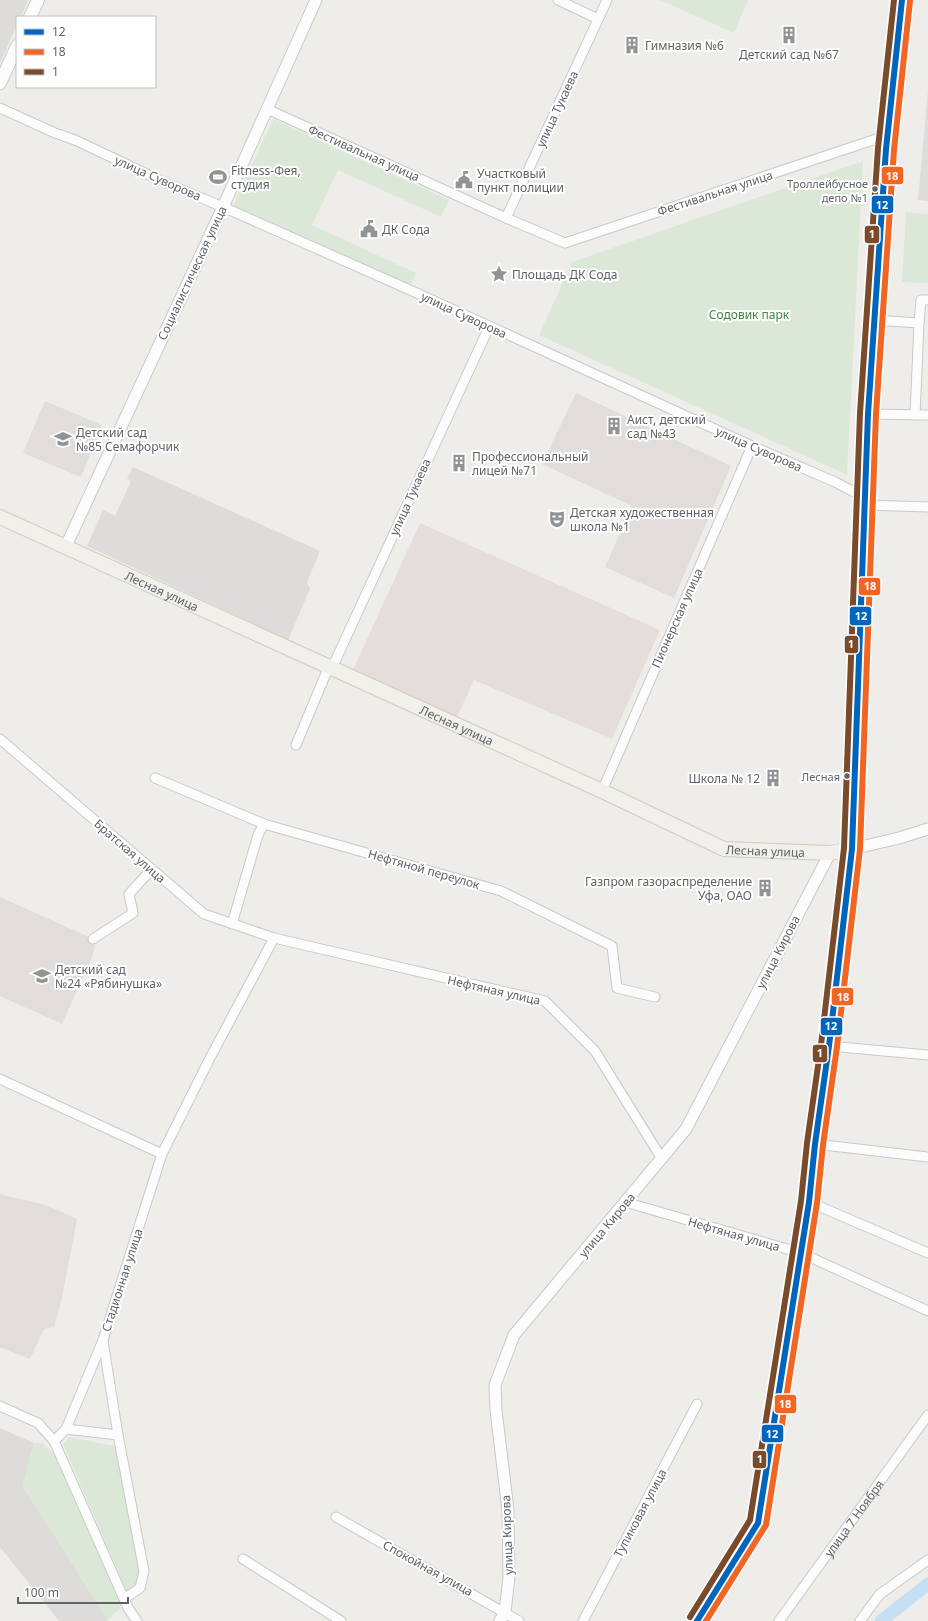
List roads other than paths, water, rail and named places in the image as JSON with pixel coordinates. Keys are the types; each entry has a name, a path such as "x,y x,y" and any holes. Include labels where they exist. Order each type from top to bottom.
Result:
{"main road":[{"path":"30,16 38,0"},
{"path":"697,1621 758,1523 809,1202 815,1144 829,1046 852,849 863,495 888,135 902,0"},
{"path":"0,83 16,48"},
{"name":"Лесная улица","path":"0,517 602,791 724,849 830,853 852,849"}],"street":[{"name":"Социалистическая улица","path":"66,546 223,207 316,0"},
{"path":"558,0 598,19"},
{"name":"улица Тукаева","path":"506,218 607,0"},
{"name":"улица Суворова","path":"0,108 55,133 75,140 166,183 223,207 863,495 928,507"},
{"name":"Фестивальная улица","path":"267,109 506,218 565,243 888,135"},
{"path":"915,415 921,300 928,300"},
{"path":"874,320 919,323"},
{"name":"улица Тукаева","path":"296,745 327,671 332,668 489,327"},
{"path":"868,414 928,415"},
{"name":"Пионерская улица","path":"602,791 752,446"},
{"name":"Братская улица","path":"0,739 204,914 274,938"},
{"name":"Нефтяной переулок","path":"155,778 264,824 501,891 612,946 617,988 656,997"},
{"path":"232,924 258,835 264,824"},
{"name":"Лесная улица","path":"852,849 899,838 928,829"},
{"name":"улица Кирова","path":"502,1616 509,1577 508,1510 496,1410 495,1385 514,1335 686,1129 830,853"},
{"path":"93,939 133,914 129,894 151,870"},
{"name":"Нефтяная улица","path":"274,938 545,1001 595,1051 662,1159"},
{"name":"Стадионная улица","path":"54,1441 66,1428 103,1340 162,1154 210,1058 274,938"},
{"path":"829,1046 928,1054"},
{"path":"0,1079 162,1154"},
{"path":"815,1144 928,1157"},
{"name":"Нефтяная улица","path":"625,1202 801,1253 928,1311"},
{"path":"809,1202 928,1253"},
{"path":"103,1340 118,1435 144,1571 140,1588 124,1599"},
{"name":"Тупиковая улица","path":"582,1621 696,1404"},
{"path":"0,1406 38,1423 54,1441 128,1608 137,1621"},
{"name":"улица 7 Ноября","path":"779,1621 928,1414"},
{"path":"66,1428 118,1435"},
{"name":"Спокойная улица","path":"336,1517 502,1616 519,1621"},
{"path":"242,1559 341,1621"},
{"path":"860,1621 880,1594 928,1560"}],"waterway":[{"path":"881,1621 928,1584"}],"place":[{"name":"Детский сад №67","path":"789,35"},
{"name":"Гимназия №6","path":"632,45"},
{"name":"Fitness-Фея, студия","path":"218,177"},
{"name":"Участковый пункт полиции","path":"464,180"},
{"name":"Троллейбусное депо №1","path":"875,189"},
{"name":"ДК Сода","path":"369,229"},
{"name":"Площадь ДК Сода","path":"499,274"},
{"name":"Аист, детский сад №43","path":"614,426"},
{"name":"Детский сад №85 Семафорчик","path":"63,439"},
{"name":"Профессиональный лицей №71","path":"459,463"},
{"name":"Детская художественная школа №1","path":"557,519"},
{"name":"Лесная","path":"847,776"},
{"name":"Школа № 12","path":"773,778"},
{"name":"Газпром газораспределение Уфа, ОАО","path":"765,888"},
{"name":"Детский сад №24 «Рябинушка»","path":"42,976"}],"park label":[{"name":"Содовик парк","path":"749,314"}]}
